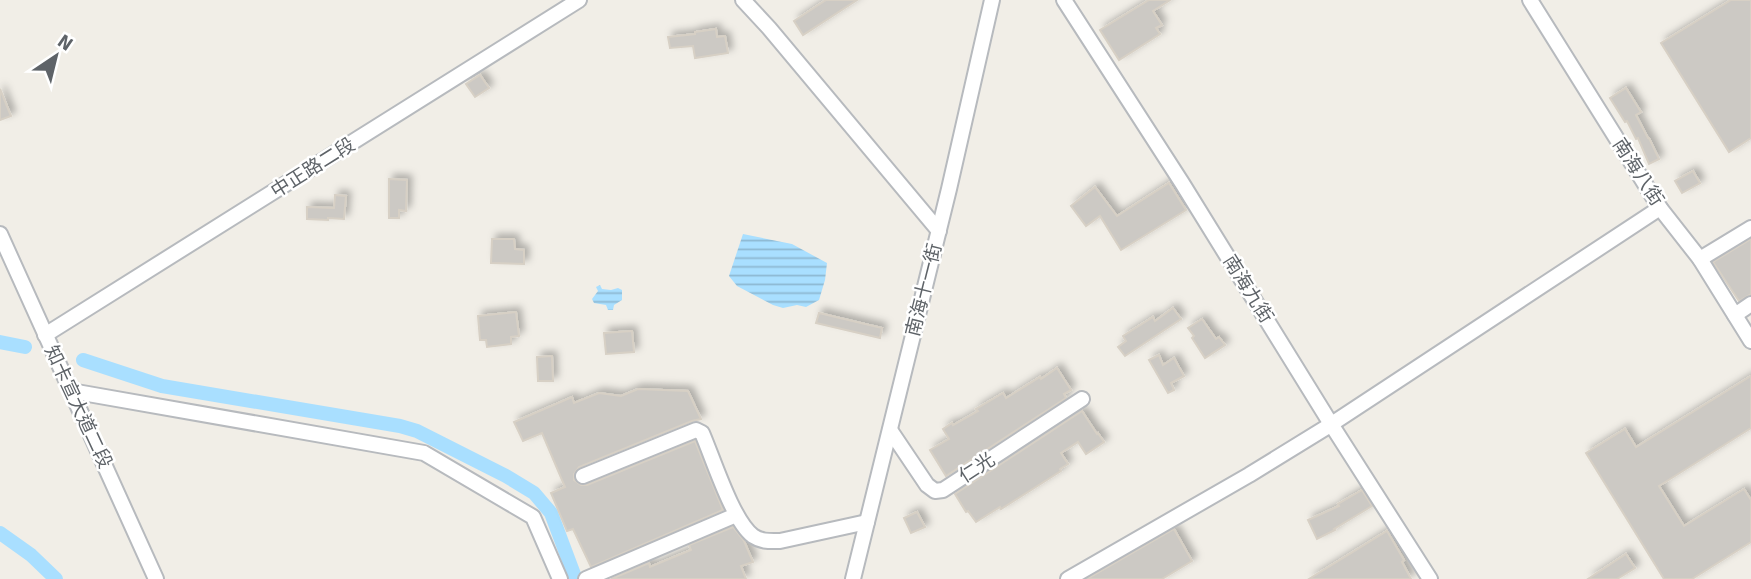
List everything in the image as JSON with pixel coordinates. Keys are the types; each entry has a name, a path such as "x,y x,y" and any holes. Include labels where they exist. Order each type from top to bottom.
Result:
{"street":[{"name":"中正路二段","path":"45,335 579,0"},
{"path":"743,0 939,231"},
{"name":"南海十一街","path":"853,579 939,231 992,0"},
{"name":"南海九街","path":"1064,0 1430,579"},
{"name":"南海八街","path":"1530,0 1660,208 1700,259 1751,341"},
{"path":"1068,579 1250,475 1660,208"},
{"path":"1700,259 1751,228"},
{"name":"知卡宣大道二段","path":"0,234 156,579"},
{"path":"1735,315 1751,304"},
{"path":"71,391 424,453 533,517 560,579"},
{"name":"仁光","path":"890,430 927,485 935,491 943,490 1082,399"},
{"path":"583,476 696,430 702,433 736,515 753,536 765,542 780,541 867,522"},
{"path":"586,579 736,515"}],"water":[{"path":"743,234 792,244 827,263 819,300 806,307 797,305 783,308 737,286 729,276"},
{"path":"600,285 602,289 622,290 622,300 614,305 613,310 608,310 606,305 594,303 592,299 598,291 596,287"}],"building":[{"path":"826,0 857,0 803,35 794,21"},
{"path":"1149,0 1170,0 1153,11 1162,25 1156,28 1160,34 1119,60 1100,30"},
{"path":"1731,0 1751,0 1751,138 1729,152 1661,43"},
{"path":"716,29 717,37 725,36 728,53 695,58 693,46 670,48 668,37"},
{"path":"480,75 489,88 475,97 466,84"},
{"path":"1626,88 1641,112 1636,115 1659,159 1649,164 1638,138 1636,139 1610,98"},
{"path":"0,89 11,116 0,120"},
{"path":"1693,171 1700,183 1682,193 1675,181"},
{"path":"389,179 407,180 406,211 399,210 399,218 389,218"},
{"path":"1169,183 1186,210 1121,250 1100,216 1086,226 1071,206 1095,187 1117,216"},
{"path":"335,195 346,196 344,219 307,219 307,207 334,208"},
{"path":"492,239 514,239 515,249 524,250 524,264 491,263"},
{"path":"1751,239 1751,294 1739,301 1713,262"},
{"path":"1173,308 1181,319 1125,356 1118,347 1126,341 1123,336 1153,317 1155,321"},
{"path":"516,312 519,336 511,337 511,344 487,347 486,340 480,340 478,316"},
{"path":"819,313 882,328 880,338 816,323"},
{"path":"1202,319 1216,339 1219,337 1225,345 1205,358 1188,328"},
{"path":"632,331 634,352 606,354 604,333"},
{"path":"1159,355 1163,365 1174,358 1184,376 1171,383 1174,390 1168,393 1149,360"},
{"path":"552,356 553,381 538,381 537,357"},
{"path":"1057,368 1071,390 1064,394 1066,398 946,476 930,450 949,439 943,429 978,411 976,409 1003,393 1006,398"},
{"path":"1751,376 1751,428 1659,486 1684,526 1744,489 1751,500 1751,542 1692,579 1664,579 1586,453 1625,429 1636,447"},
{"path":"638,389 688,391 701,419 579,467 574,474 574,480 581,485 587,485 695,441 723,510 591,567 573,529 567,531 551,493 565,487 542,433 523,441 514,422 572,397 574,403 599,393 621,396"},
{"path":"1082,411 1104,442 1086,454 1078,442 1061,453 1068,464 1060,469 1061,471 976,522 968,511 966,512 955,494"},
{"path":"1362,490 1372,506 1317,539 1308,520 1339,506 1338,504"},
{"path":"917,512 925,527 911,533 904,518"},
{"path":"733,527 744,541 753,562 741,566 746,579 611,579 691,550 689,545"},
{"path":"1174,529 1192,561 1162,579 1087,579"},
{"path":"1387,531 1404,560 1402,562 1411,579 1309,579"},
{"path":"1626,554 1635,568 1617,579 1588,579"}],"waterway":[{"path":"0,342 25,347"},
{"path":"83,360 162,386 417,431 534,493 551,513 575,577"},
{"path":"0,533 31,555 56,579"}]}
